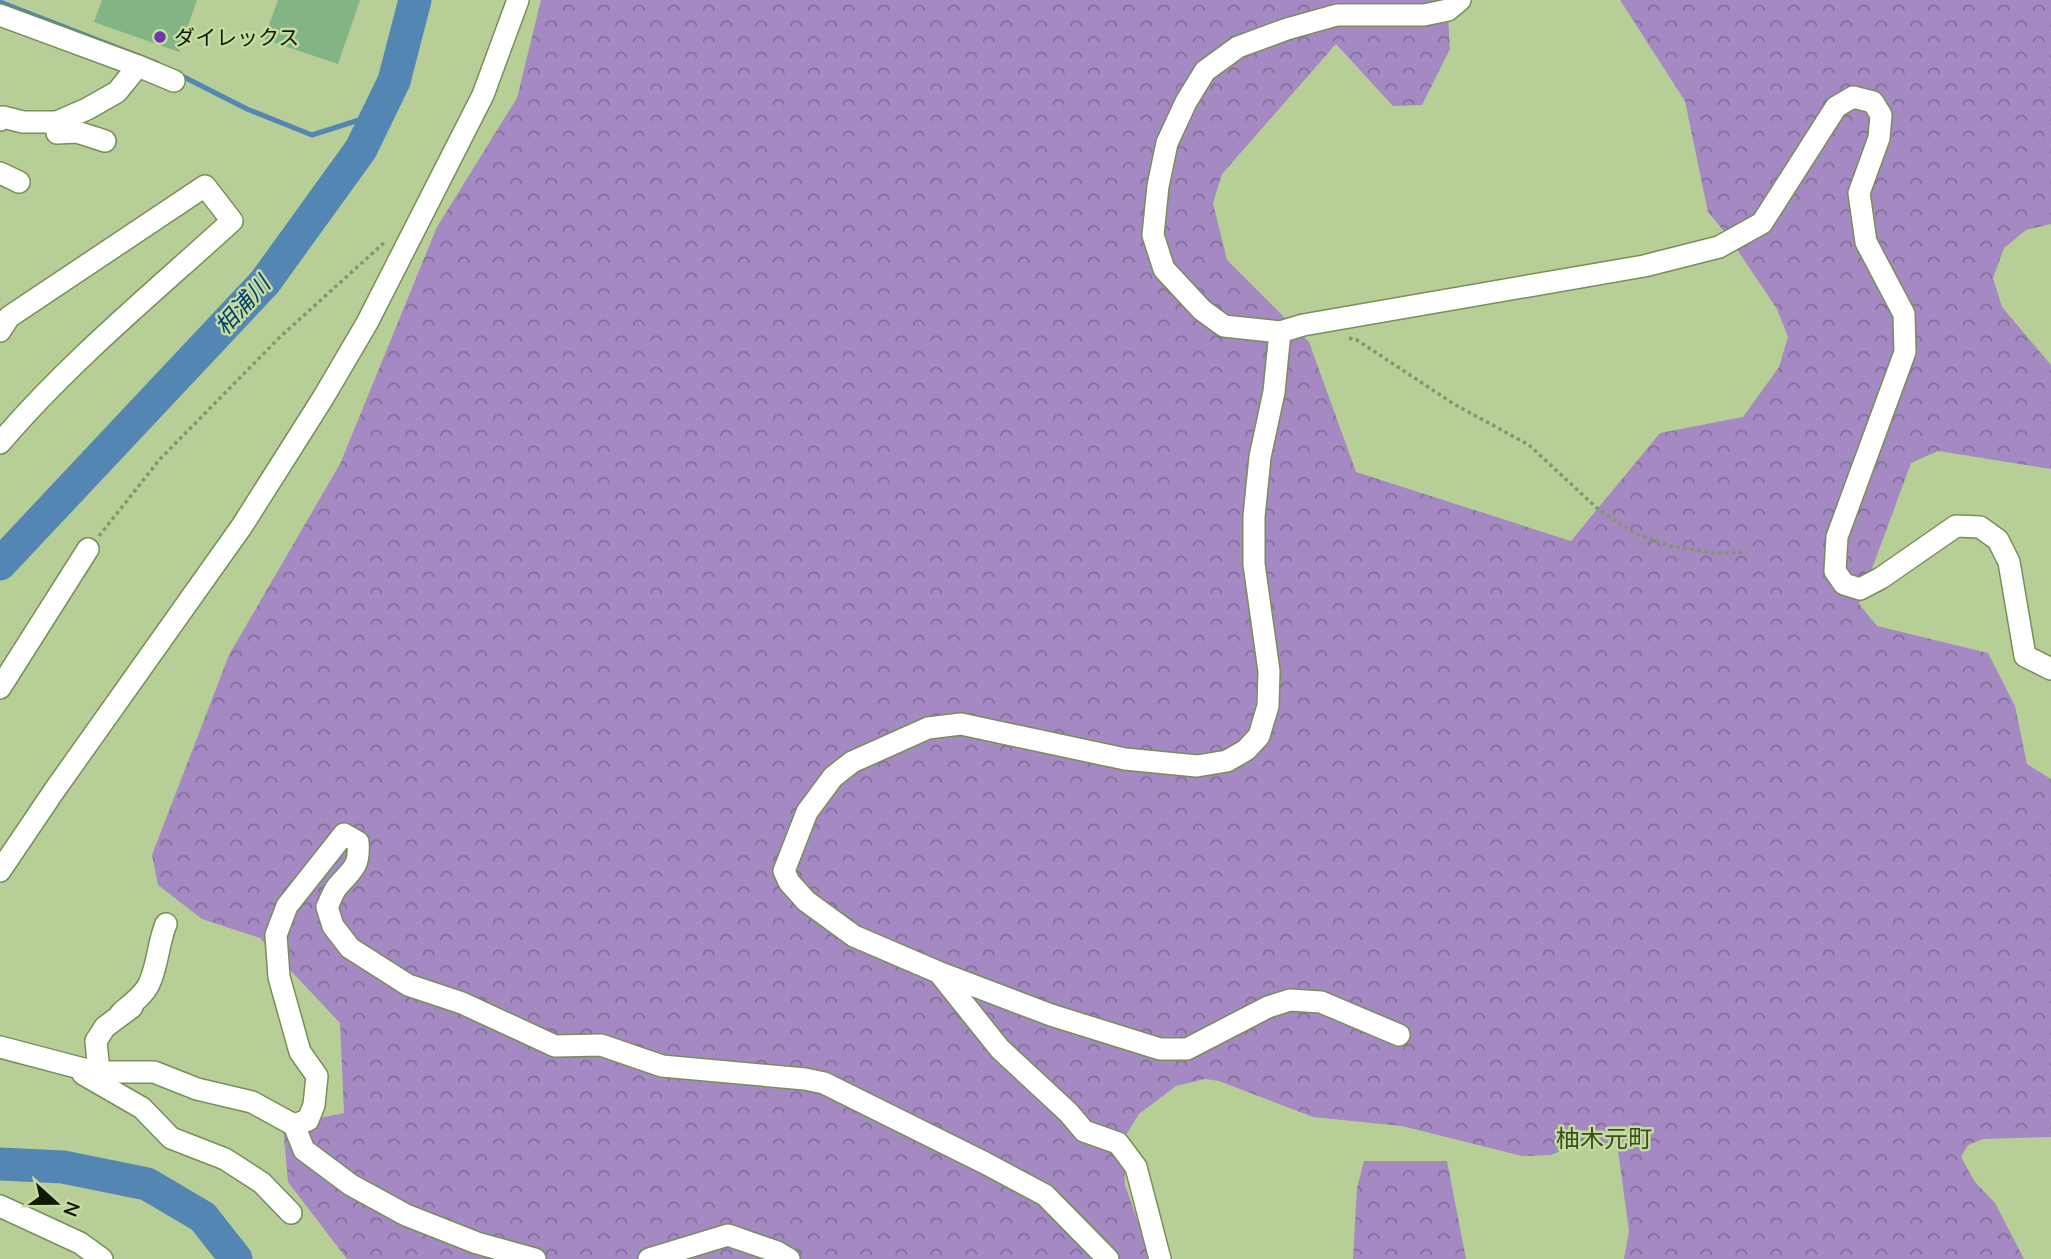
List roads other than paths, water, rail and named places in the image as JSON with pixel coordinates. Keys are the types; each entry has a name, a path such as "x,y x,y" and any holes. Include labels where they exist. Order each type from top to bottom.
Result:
{"street":[{"path":"0,872 54,791 242,526 323,398 367,323 483,96 518,0"},
{"path":"1461,0 1448,10 1424,15 1337,15 1238,47 1205,71 1186,102 1167,143 1158,186 1153,235 1164,269 1202,310 1224,326 1280,332 1303,325 1644,266 1719,247 1762,223 1836,107 1853,97 1873,102 1881,116 1880,138 1859,193 1866,242 1904,314 1905,352 1837,537 1835,571 1844,584 1860,589 1881,578 1956,527 1980,527 1998,540 2009,562 2025,656 2051,669"},
{"path":"0,15 138,65 174,81"},
{"path":"0,120 3,117 23,122 57,122 87,110 117,92 138,65"},
{"path":"57,122 57,132 77,132 105,141"},
{"path":"0,331 9,317 205,186 232,222 75,365 0,443"},
{"path":"1280,332 1274,392 1260,457 1254,517 1254,564 1269,671 1268,706 1259,736 1246,750 1227,761 1196,766 1125,759 961,724 928,728 852,762 833,777 807,812 784,871 789,882 806,901 854,936 938,972 1051,1015 1160,1049 1187,1049 1268,1007 1290,1000 1321,1002 1399,1035"},
{"path":"0,688 88,549"},
{"path":"294,1125 308,1119 314,1105 317,1076 300,1052 279,977 276,935 287,906 344,834 358,842 359,854 352,873 336,888 327,907 333,926 350,948 408,985 462,1003 555,1046 601,1045 662,1066 824,1083 1045,1195 1108,1259"},
{"path":"99,1072 96,1041 105,1027 148,987 155,967 159,939 166,924"},
{"path":"938,972 1000,1049 1069,1113 1084,1131 1118,1143 1136,1167 1160,1259"},
{"path":"121,1013 150,997"},
{"path":"0,1047 99,1072 154,1072 197,1089 252,1102 294,1125 304,1150 351,1185 406,1215 477,1242 535,1259"},
{"path":"73,1067 142,1108 171,1138 225,1159 262,1183 291,1213"},
{"path":"0,1206 80,1243 102,1259"},
{"path":"649,1259 728,1235 778,1252 789,1259"}],"waterway":[{"name":"相浦川","path":"0,564 265,282 361,149 394,81 415,0"},
{"path":"0,2 157,63"},
{"path":"178,74 247,109 312,135 378,114"},
{"path":"0,1164 63,1167 147,1184 203,1217 236,1259"}],"place":[{"name":"ダイレックス","path":"160,37"}],"district":[{"name":"柚木元町","path":"1604,1138"}]}
